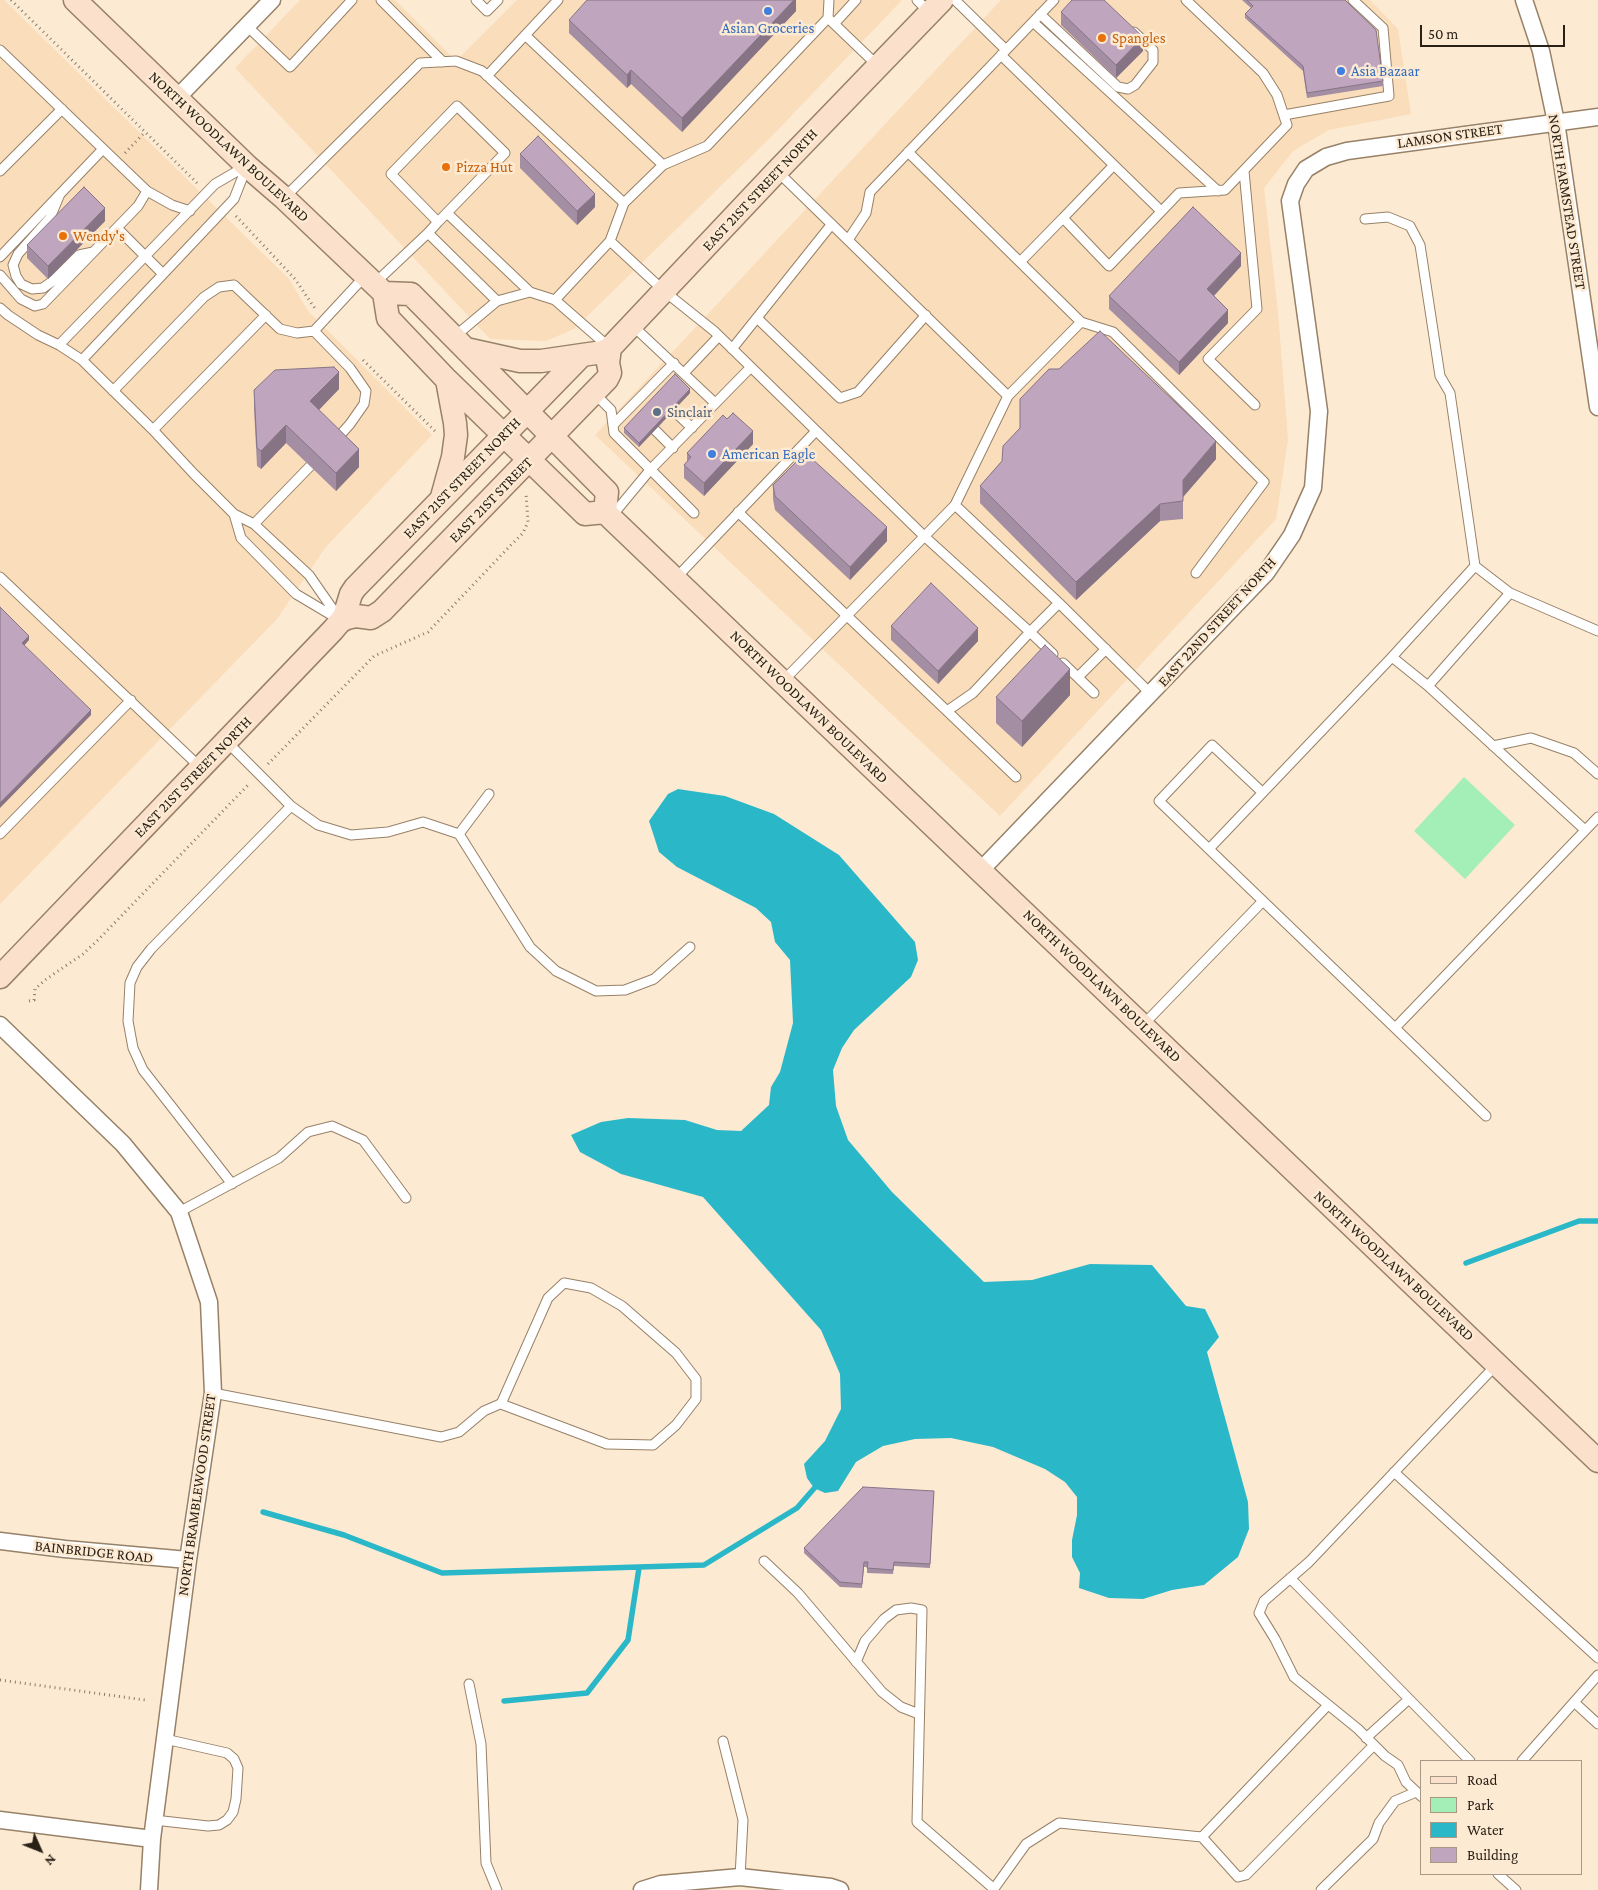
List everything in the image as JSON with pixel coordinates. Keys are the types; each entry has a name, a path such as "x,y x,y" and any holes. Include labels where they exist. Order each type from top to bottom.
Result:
{"main road":[{"name":"NORTH WOODLAWN BOULEVARD","path":"75,0 246,166 284,198 375,284"},
{"name":"EAST 21ST STREET NORTH","path":"610,348 878,66 930,4"},
{"path":"375,284 411,294 607,492 608,515 585,514 447,380 388,318 375,284"},
{"path":"460,343 520,360 541,361 602,352 610,348"},
{"name":"EAST 21ST STREET","path":"341,621 356,616 371,618 382,611 594,392 610,373 608,363 610,348"},
{"name":"EAST 21ST STREET NORTH","path":"0,976 341,621 355,588 582,355"},
{"path":"441,500 453,457 456,435 456,422 447,380"},
{"name":"NORTH WOODLAWN BOULEVARD","path":"608,515 1598,1461"}],"street":[{"path":"177,98 272,0"},
{"name":"NORTH FARMSTEAD STREET","path":"1524,0 1541,51 1556,122 1598,406"},
{"name":"LAMSON STREET","path":"1306,169 1326,157 1347,150 1598,116"},
{"name":"EAST 22ND STREET NORTH","path":"981,870 1266,573 1292,535 1313,488 1319,411 1290,201 1296,184 1306,169"},
{"name":"NORTH BRAMBLEWOOD STREET","path":"0,1025 123,1144 179,1212 209,1302 213,1393 188,1560 154,1820 149,1890"},
{"name":"BAINBRIDGE ROAD","path":"0,1541 188,1560"},
{"path":"0,1820 152,1838"},
{"path":"642,1890 661,1884 740,1877 840,1890"}],"lane":[{"path":"247,26 290,66 352,0"},
{"path":"381,0 443,62"},
{"path":"476,0 487,11 498,0"},
{"path":"487,76 558,0"},
{"path":"829,0 831,21 878,66"},
{"path":"555,300 610,241 624,203 663,165 707,146 831,21 856,0"},
{"path":"955,0 1161,212"},
{"path":"848,240 866,213 870,192 1054,0"},
{"path":"1063,218 1109,266 1179,193 1225,190 1287,125 1277,95 1263,73 1186,0"},
{"path":"1284,116 1389,96 1383,28 1353,0"},
{"path":"1040,14 1118,87 1128,89 1149,69 1154,62 1154,55 1153,50 1126,25"},
{"path":"1033,22 1218,191"},
{"path":"525,35 663,165"},
{"path":"0,50 147,191 172,205 190,211"},
{"path":"284,198 420,63 456,61 482,71 624,203"},
{"path":"113,391 204,297 218,287 234,285 280,329 297,334 314,331 375,284 428,233 505,153 457,106 390,174 438,222"},
{"path":"0,170 62,109"},
{"path":"0,257 104,149"},
{"path":"908,152 1082,322 1113,332 1264,482 1196,573"},
{"path":"1020,262 1114,165"},
{"path":"59,345 215,184 246,166"},
{"path":"82,360 234,199 246,166"},
{"path":"777,171 1008,396"},
{"path":"1244,171 1257,309 1208,359 1255,405"},
{"path":"0,275 21,299 35,306 43,304 138,206 147,191"},
{"path":"60,194 50,218 18,254 13,265 16,276 21,284 32,289 43,288 54,280 79,255 93,252"},
{"path":"447,213 530,292 555,300 610,348"},
{"path":"1365,219 1388,217 1410,226 1420,245 1440,376 1450,393 1475,566 1510,593 1598,631"},
{"path":"732,349 832,225"},
{"path":"117,228 163,274"},
{"path":"428,233 497,301"},
{"path":"610,241 664,291 719,336 924,536 1094,693"},
{"path":"460,343 489,306 497,301 530,292"},
{"path":"0,308 8,315 82,360 154,430 234,514 254,524 309,575 341,621"},
{"path":"154,430 266,315"},
{"path":"757,318 840,398 858,392 926,315"},
{"path":"782,681 955,505 1008,396 1082,322"},
{"path":"632,325 714,403"},
{"path":"314,331 350,368 366,391 364,404 350,424 330,446"},
{"path":"684,373 719,336"},
{"path":"613,425 633,410 650,388 674,363"},
{"path":"608,515 750,367"},
{"path":"650,388 658,396"},
{"path":"594,392 610,410 614,433 694,513"},
{"path":"674,411 692,428"},
{"path":"655,430 673,448"},
{"path":"675,579 816,431"},
{"path":"254,524 323,453"},
{"path":"955,505 1059,603 1151,694"},
{"path":"738,512 1016,777"},
{"path":"234,514 241,538 296,594 341,621"},
{"path":"1209,849 1392,657 1475,566"},
{"path":"0,577 201,768"},
{"path":"1428,686 1510,593"},
{"path":"947,711 973,693 1059,603"},
{"path":"1078,677 1106,649"},
{"path":"1392,657 1428,686 1585,830"},
{"path":"0,834 131,700"},
{"path":"1493,746 1531,738 1574,753 1598,774"},
{"path":"226,742 291,806 318,824 352,835 388,832 423,822 459,834 530,947 556,971 596,991 625,990 654,979 690,947"},
{"path":"1262,792 1212,745 1158,801 1486,1116"},
{"path":"459,834 489,794"},
{"path":"232,1184 143,1070 133,1048 128,1021 130,983 137,966 150,949 291,806"},
{"path":"1395,1028 1598,817"},
{"path":"1142,1025 1263,901"},
{"path":"179,1212 279,1158 308,1132 332,1126 363,1140 406,1198"},
{"path":"213,1393 441,1437 459,1432 484,1411 501,1404 607,1444 653,1445 676,1425 696,1399 696,1379 676,1353 622,1306 591,1288 564,1283 548,1298 501,1404"},
{"path":"1419,1795 1406,1782 1398,1765 1385,1756 1328,1704 1294,1677 1275,1639 1259,1613 1264,1601 1309,1562 1498,1364"},
{"path":"1394,1472 1598,1658"},
{"path":"764,1561 798,1593 882,1692 901,1707 919,1714"},
{"path":"1290,1578 1469,1760"},
{"path":"856,1662 864,1641 896,1610 911,1608 922,1610 917,1822 993,1889 1026,1844 1047,1829 1059,1824 1202,1837 1238,1877 1246,1875 1374,1745"},
{"path":"1523,1760 1598,1675"},
{"path":"469,1684 481,1744 486,1863 497,1890"},
{"path":"1366,1738 1409,1699"},
{"path":"1574,1702 1598,1724"},
{"path":"1202,1837 1328,1704"},
{"path":"154,1820 208,1826 220,1825 233,1812 236,1799 238,1768 234,1759 226,1753 165,1739"},
{"path":"723,1741 743,1820 740,1877"},
{"path":"1321,1890 1373,1839 1379,1823 1394,1801 1419,1795"},
{"path":"1499,1875 1516,1890"}],"path":[{"path":"11,0 201,187"},
{"path":"123,156 146,132"},
{"path":"269,763 374,656 428,632 523,533 528,522 526,494"},
{"path":"29,1001 34,1000 35,989 45,980 83,954 98,940 251,781"},
{"path":"0,1680 144,1700"}],"shaded area":[{"path":"0,0 4,0 289,279 308,311 432,435 325,548 277,619 0,904"},
{"path":"300,0 395,0 456,61 517,0 902,0 770,138 574,329 546,341 490,339 235,68"},
{"path":"1001,0 1370,0 1398,29 1411,114 1329,130 1293,151 1264,188 1278,312 1288,440 1276,519 1000,816 595,435"}],"green space":[{"path":"1464,777 1515,825 1465,879 1414,831"}],"water":[{"path":"678,789 725,796 774,814 839,855 915,942 918,960 911,977 854,1030 842,1048 833,1070 836,1106 848,1140 892,1192 984,1282 1032,1280 1090,1264 1152,1265 1186,1306 1205,1309 1219,1337 1207,1352 1248,1502 1249,1529 1238,1557 1204,1585 1172,1590 1143,1599 1109,1598 1079,1588 1080,1573 1072,1557 1077,1497 1065,1482 1045,1469 993,1447 951,1438 915,1439 883,1446 856,1462 838,1491 825,1493 814,1488 807,1478 804,1464 825,1441 841,1409 840,1374 821,1330 703,1197 621,1174 580,1152 571,1135 601,1122 628,1118 685,1120 717,1130 741,1131 769,1105 771,1087 780,1072 793,1023 790,960 775,942 771,922 756,908 677,867 659,852 649,821 668,794"}],"building":[{"path":"587,0 794,0 682,118 631,70 627,75 569,20"},
{"name":"Spangles","path":"1072,0 1104,0 1143,37 1116,65 1061,12"},
{"path":"1247,0 1345,0 1376,30 1383,81 1307,93 1303,66 1245,14 1253,6"},
{"path":"538,136 595,194 577,211 520,154"},
{"path":"84,187 105,208 48,266 27,245"},
{"path":"1193,207 1241,253 1207,289 1228,310 1179,362 1109,296"},
{"path":"1100,331 1216,441 1183,480 1183,501 1160,504 1076,582 980,486 1002,461 1003,446 1020,428 1020,399 1049,369 1059,369"},
{"path":"334,367 339,372 310,401 359,449 336,473 286,425 261,451 257,448 254,390 275,370"},
{"path":"675,374 690,389 639,443 624,428"},
{"path":"733,413 753,431 704,483 684,465 691,457 687,453 723,415 727,419"},
{"path":"810,457 887,527 850,567 775,496 773,485 800,458"},
{"path":"931,583 978,628 938,671 891,626"},
{"path":"0,607 29,636 22,643 91,710 0,803"},
{"path":"1045,645 1070,669 1022,721 996,697"},
{"path":"863,1487 934,1491 930,1564 894,1562 893,1570 867,1568 868,1562 864,1562 862,1584 840,1582 804,1548"}],"waterway":[{"path":"1466,1263 1579,1221 1598,1221"},
{"path":"263,1512 344,1535 442,1573 704,1565 797,1508 818,1484"},
{"path":"504,1701 587,1693 628,1640 639,1568"}],"place":[{"name":"Asian Groceries","path":"768,11"},
{"name":"Spangles","path":"1102,38"},
{"name":"Asia Bazaar","path":"1341,71"},
{"name":"Pizza Hut","path":"446,167"},
{"name":"Wendy's","path":"63,236"},
{"name":"Sinclair","path":"657,412"},
{"name":"American Eagle","path":"712,454"}]}
